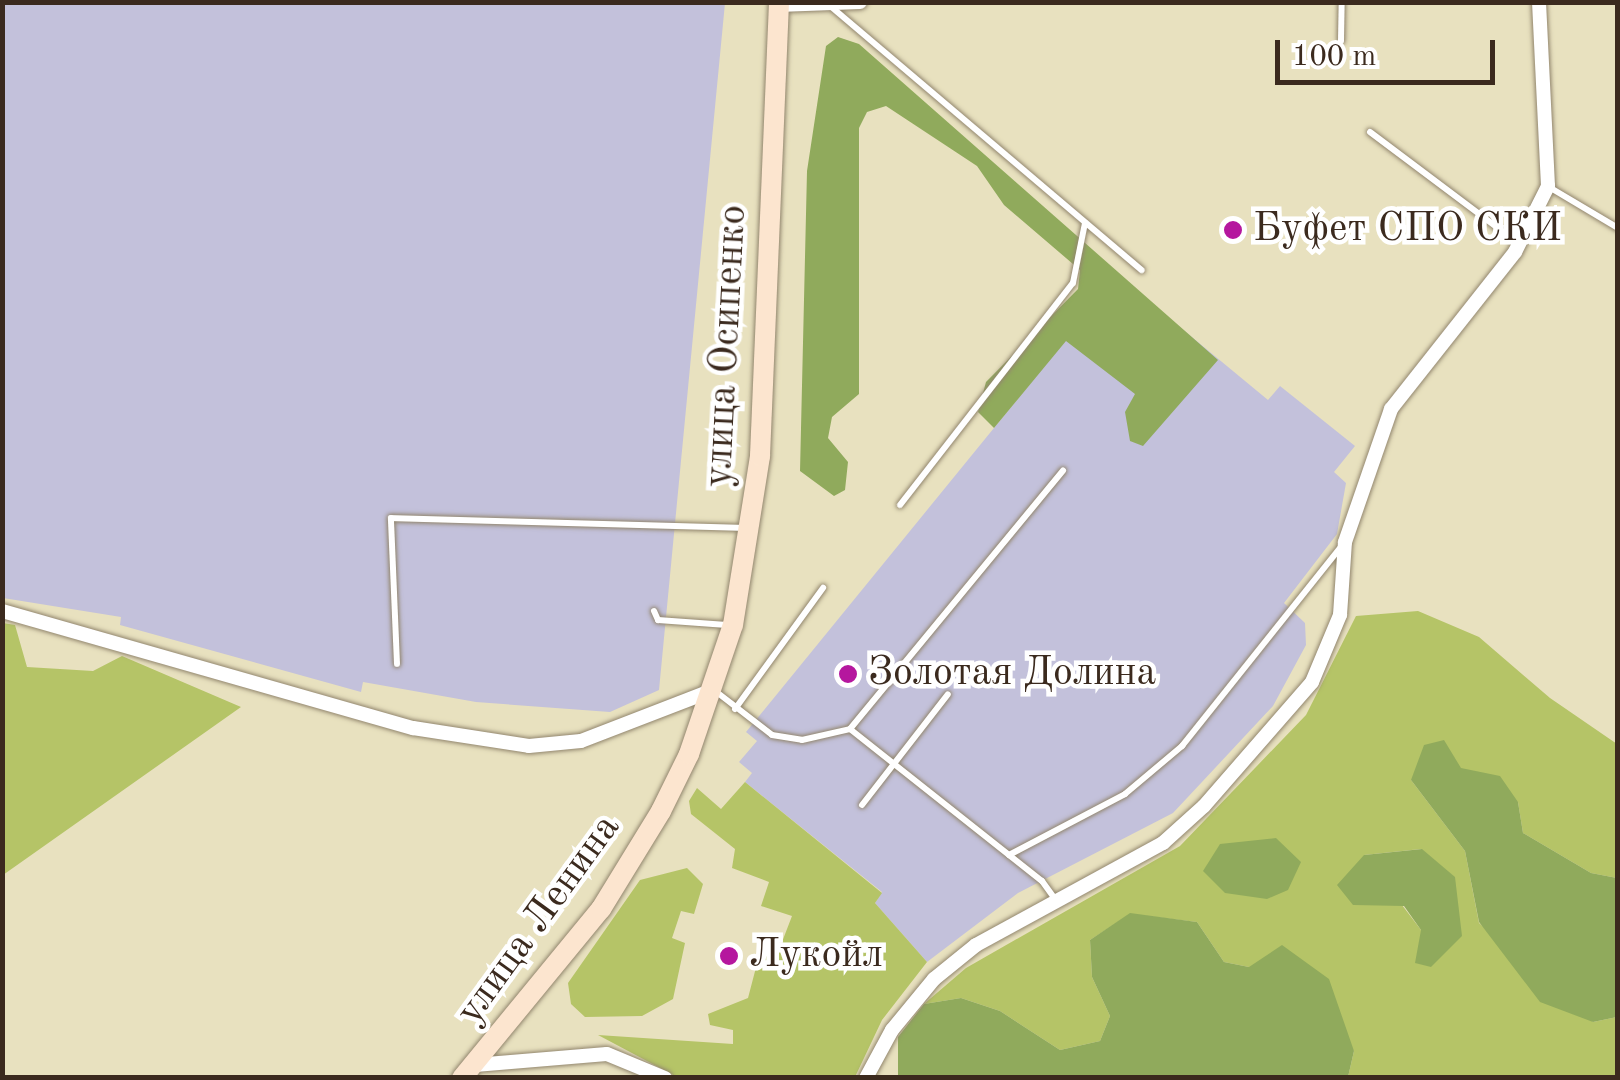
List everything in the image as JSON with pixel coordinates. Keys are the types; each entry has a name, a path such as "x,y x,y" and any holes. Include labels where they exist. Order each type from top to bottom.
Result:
{"main road":[{"name":"улица Осипенко","path":"714,690 733,625 760,456 778,4"},
{"name":"улица Ленина","path":"468,1071 601,909 661,811 714,690"}],"street":[{"path":"778,4 860,2"},
{"path":"866,1078 892,1030 934,979 976,945 1163,843 1312,682 1340,616 1345,542 1391,409 1519,244 1548,186 1539,2"},
{"path":"2,611 414,728 529,746 581,741 714,690"},
{"path":"468,1071 607,1054 665,1078"}],"lane":[{"path":"1341,41 1342,2"},
{"path":"828,4 1142,270"},
{"path":"1370,132 1519,244"},
{"path":"1548,186 1618,228"},
{"path":"900,505 1073,282 1084,222"},
{"path":"714,690 772,735 802,740 850,729 1063,471"},
{"path":"396,664 391,518 750,528"},
{"path":"1009,856 1125,794 1182,746 1345,542"},
{"path":"736,710 823,588"},
{"path":"654,611 658,620 733,625"},
{"path":"862,805 948,694"},
{"path":"850,729 1009,856 1057,901"}],"shaded area":[{"path":"2,3 725,3 659,690 610,712 476,702 363,682 361,692 120,625 121,617 3,598"},
{"path":"1118,276 1268,400 1280,386 1355,446 1334,472 1346,483 1337,534 1284,603 1305,623 1306,645 1273,706 1173,813 1018,893 927,962 875,903 882,892 745,782 752,773 739,762 757,741 746,732"}],"green space":[{"path":"838,37 859,44 1218,360 1143,446 1130,441 1125,412 1135,394 1066,341 994,428 978,412 986,382 1078,289 1080,270 1004,205 977,166 886,106 867,112 859,128 859,394 832,417 828,438 848,462 845,490 834,496 800,471 807,171 826,46"},
{"path":"1418,611 1479,637 1550,698 1617,744 1617,878 1591,873 1523,833 1518,802 1411,780 1465,851 1479,923 1593,1022 1617,1017 1617,1077 1348,1077 1354,1051 1249,967 1224,962 1197,922 1130,914 1090,940 1092,977 1110,1016 1100,1041 1060,1050 1000,1011 961,998 924,1004 966,968 1180,846 1306,715 1356,616","holes":["1421,849 1454,877 1421,930 1364,855"]},
{"path":"3,623 15,625 27,667 93,671 122,656 241,707 3,875"},
{"path":"1444,740 1461,768 1500,776 1518,802 1523,833 1591,873 1617,878 1617,1017 1593,1022 1540,1002 1479,922 1465,851 1411,780 1424,745"},
{"path":"745,782 882,893 875,903 927,962 882,1020 855,1077 677,1077 598,1035 733,1044 733,1030 710,1025 708,1014 748,998 759,956 777,955 792,916 761,906 769,882 732,868 735,849 691,814 689,801 697,788 721,809"},
{"path":"1276,838 1301,862 1288,890 1267,899 1225,893 1203,871 1220,844"},
{"path":"1422,849 1455,877 1462,936 1431,967 1415,963 1421,930 1404,906 1353,905 1337,885 1364,855"},
{"path":"687,868 703,884 694,914 681,911 672,938 685,943 673,999 642,1016 585,1017 571,1004 568,983 640,880"},
{"path":"1130,913 1197,922 1224,962 1249,967 1282,945 1329,979 1354,1051 1348,1077 898,1077 898,1037 924,1004 961,998 1000,1011 1060,1050 1100,1041 1110,1016 1092,977 1090,940"}],"place":[{"name":"Буфет СПО СКИ","path":"1233,230"},
{"name":"Золотая Долина","path":"848,674"},
{"name":"Лукойл","path":"729,956"}]}
